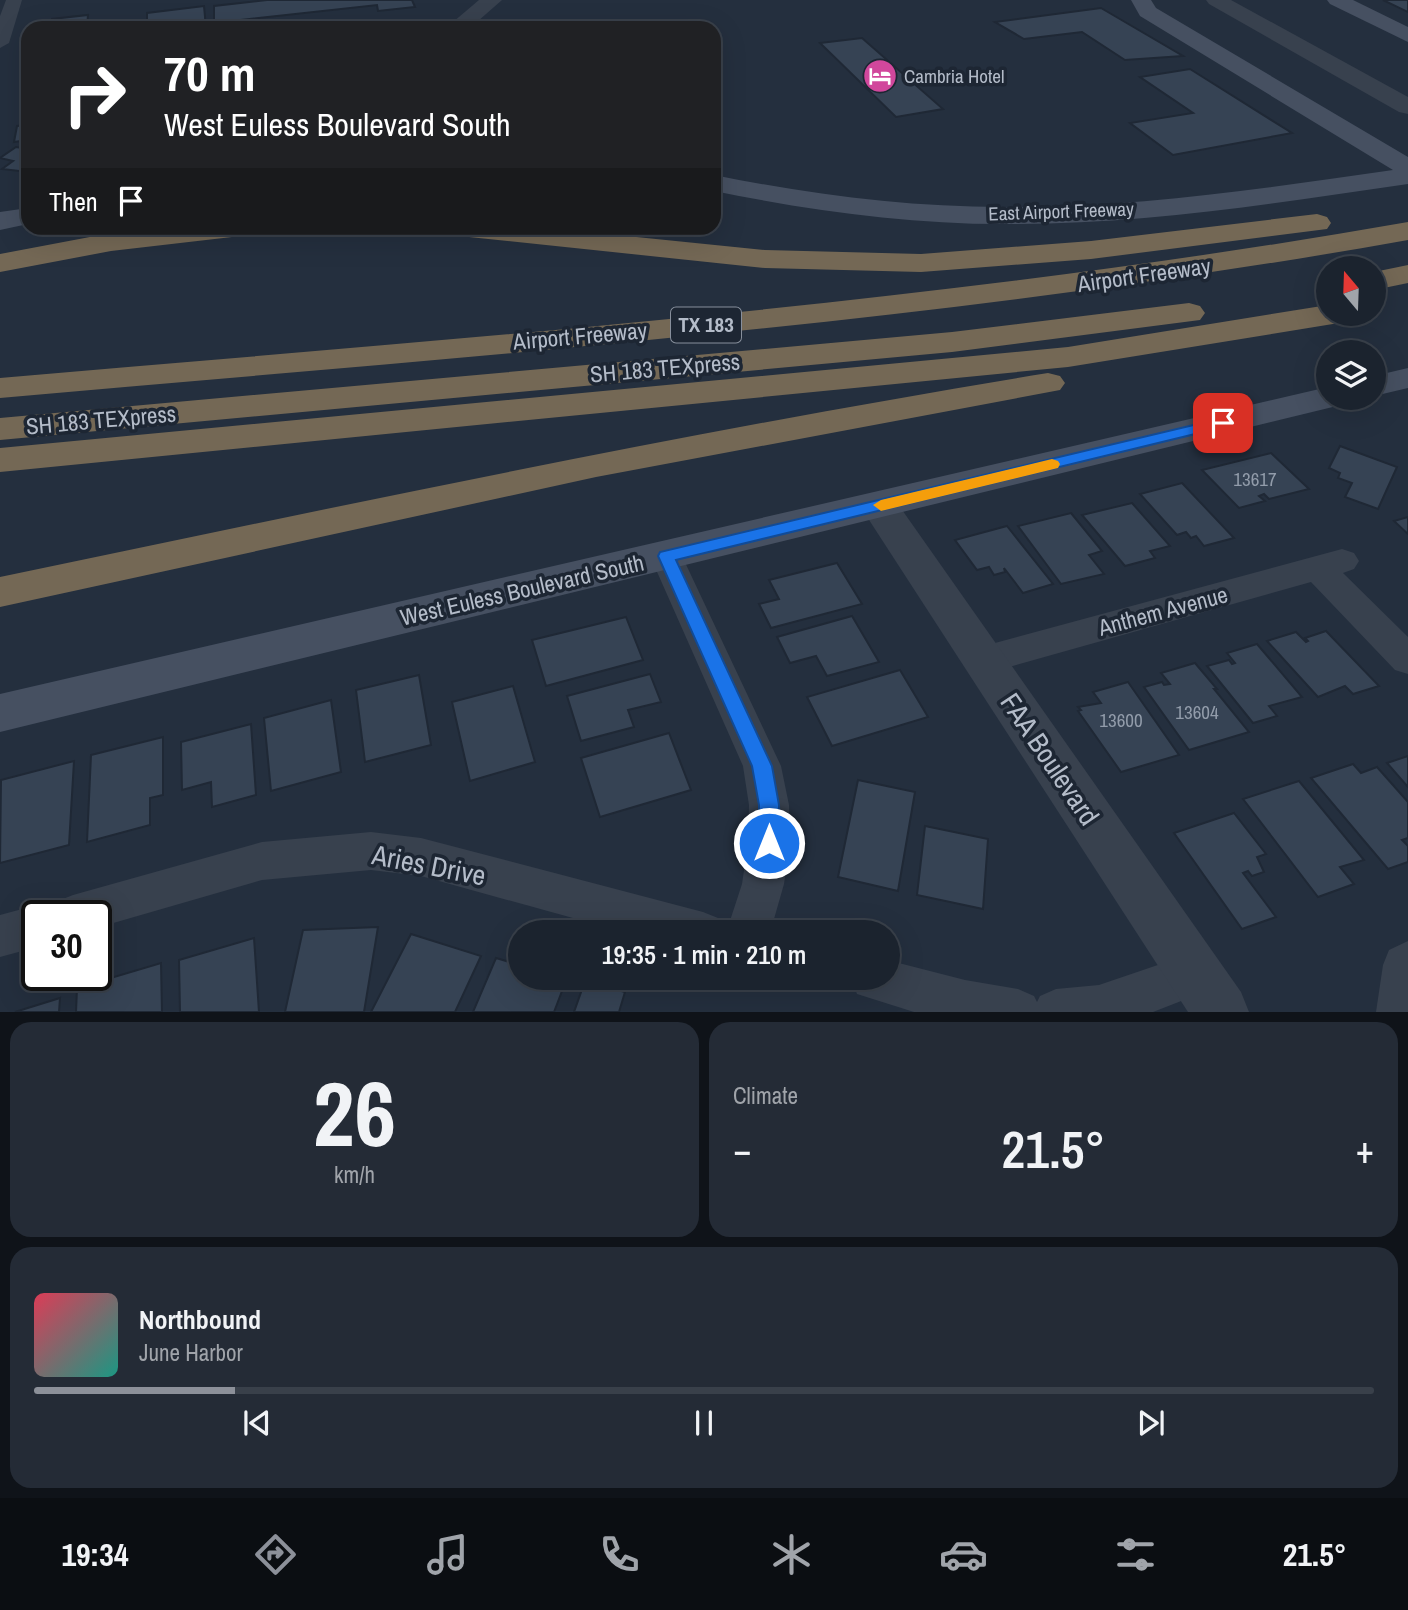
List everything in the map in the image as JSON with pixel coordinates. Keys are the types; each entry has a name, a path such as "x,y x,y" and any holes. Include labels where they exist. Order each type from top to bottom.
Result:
{"highway":[{"path":"532,235 650,248 863,263 1037,256 1357,219 1408,217"},
{"name":"Airport Freeway","path":"0,388 775,318 975,297 1166,273 1408,231"},
{"path":"0,263 111,242 172,235"},
{"path":"706,235 831,252 863,263"},
{"path":"1386,261 1408,257"},
{"name":"SH 183 TEXpress","path":"0,407 929,326 1174,296 1316,274"},
{"path":"1386,279 1408,274"},
{"path":"1386,305 1408,300"},
{"name":"SH 183 TEXpress","path":"0,429 952,342 1189,313 1316,307"},
{"path":"0,460 1068,357 1316,308"},
{"path":"0,592 596,465 880,411 1150,366 1316,310"}],"main road":[{"path":"1141,0 1147,12 1408,168"},
{"path":"1337,0 1408,35"},
{"path":"1360,139 1386,150 1408,155"},
{"path":"1350,184 1364,169 1367,154 1360,139"},
{"name":"East Airport Freeway","path":"721,184 862,207 1012,216 1166,206 1408,176"},
{"path":"0,221 21,217"},
{"path":"1386,383 1408,378"},
{"name":"West Euless Boulevard South","path":"0,713 1316,400"}],"street":[{"path":"0,43 14,0"},
{"path":"466,21 492,0"},
{"path":"1216,0 1408,107"},
{"path":"1250,0 1408,84"},
{"name":"FAA Boulevard","path":"879,506 1209,993"},
{"path":"666,556 762,766 769,805 769,843 763,884 752,920"},
{"name":"Anthem Avenue","path":"984,660 1330,565 1408,660"},
{"name":"Aries Drive","path":"112,904 262,862 319,854 371,851 421,858 654,920"},
{"path":"0,936 21,930"},
{"path":"1399,1012 1405,965 1408,964"},
{"path":"900,985 965,1003 1018,1012"},
{"path":"1056,1012 1209,993"}],"building":[{"path":"267,0 412,0 415,7 378,11 377,5 214,21 214,6"},
{"path":"1383,0 1408,0 1408,12"},
{"path":"204,6 205,21 147,21 147,13"},
{"path":"1101,8 1183,56 1125,60 1082,32 1024,39 995,22"},
{"path":"88,15 88,21 52,19"},
{"name":"Cambria Hotel","path":"862,38 943,109 896,117 820,43"},
{"path":"1190,69 1292,133 1173,155 1130,123 1193,113 1140,77"},
{"path":"17,126 21,126 21,141 14,142"},
{"path":"16,147 21,148 21,171 2,169 13,161 0,158"},
{"path":"1340,446 1397,467 1378,509 1345,497 1352,483 1338,478 1340,473 1329,468"},
{"path":"1271,453 1309,489 1269,499 1264,494 1259,496 1265,501 1239,508 1202,470"},
{"path":"1182,483 1234,538 1204,546 1196,536 1191,538 1186,532 1177,535 1140,494"},
{"path":"1132,503 1170,546 1150,551 1155,558 1125,566 1082,515"},
{"path":"1071,513 1102,551 1089,555 1104,574 1061,584 1018,526"},
{"path":"1408,517 1408,534 1394,521"},
{"path":"1007,526 1053,584 1023,593 1004,568 1005,572 994,575 989,567 977,570 955,540"},
{"path":"837,563 862,604 771,628 759,604 779,599 769,580"},
{"path":"852,616 879,662 827,676 816,656 790,663 777,637"},
{"path":"626,617 643,660 546,686 532,640"},
{"path":"1326,631 1379,686 1353,694 1345,686 1318,697 1267,641 1296,632 1306,642 1308,641 1305,638"},
{"path":"1257,644 1302,697 1269,706 1277,716 1253,723 1207,666 1229,660 1232,664 1235,663 1227,653"},
{"path":"1195,663 1249,732 1189,750 1144,687 1162,682 1164,685 1170,684 1161,673"},
{"path":"900,670 928,717 832,746 807,697"},
{"path":"650,674 661,702 628,710 634,727 581,741 567,696"},
{"path":"419,675 431,745 365,762 356,690"},
{"path":"1128,682 1179,755 1121,772 1078,711 1081,710 1078,707 1101,703 1093,692"},
{"path":"513,686 535,762 470,781 452,702"},
{"path":"331,700 341,772 271,791 264,718"},
{"path":"251,724 256,795 212,807 211,782 182,790 181,742"},
{"path":"669,733 691,790 600,817 581,758"},
{"path":"163,737 163,795 150,798 150,825 87,842 91,755"},
{"path":"1408,756 1408,787 1387,763"},
{"path":"74,761 69,845 0,863 1,780"},
{"path":"1353,764 1361,773 1377,767 1408,802 1408,838 1402,840 1408,846 1408,862 1388,869 1311,778"},
{"path":"858,780 915,792 898,891 838,877"},
{"path":"1299,781 1364,860 1340,867 1354,884 1318,897 1243,799"},
{"path":"1234,813 1266,854 1257,857 1264,872 1252,876 1248,871 1243,873 1276,917 1242,929 1174,833"},
{"path":"925,826 988,839 983,909 917,895"},
{"path":"378,927 364,1012 285,1012 303,930"},
{"path":"411,934 481,956 455,1012 371,1012"},
{"path":"254,938 259,1012 180,1012 179,960"},
{"path":"496,958 508,962 508,990 562,990 554,1012 473,1012"},
{"path":"161,963 162,1012 76,1012 77,991 112,991 112,978"},
{"path":"582,990 625,992 619,1012 574,1012"},
{"path":"60,998 59,1012 15,1012"}],"slow traffic":[{"path":"881,505 1052,464"}],"place":[{"name":"Cambria Hotel","path":"880,76"}],"route":[{"path":"769,843 769,805 762,766 666,556 1223,423"}]}
